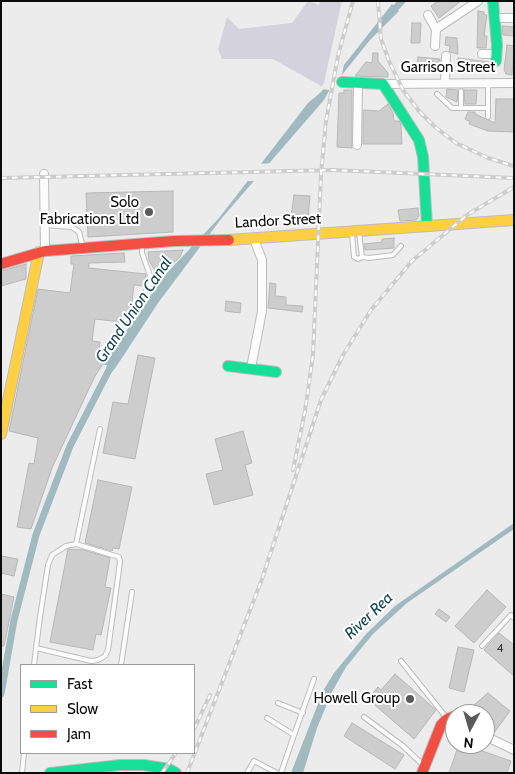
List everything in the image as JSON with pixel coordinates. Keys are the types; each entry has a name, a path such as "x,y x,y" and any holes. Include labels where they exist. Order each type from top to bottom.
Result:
{"street":[{"path":"436,29 478,1"},
{"path":"482,54 496,57 493,1"},
{"path":"428,14 436,29 435,46"},
{"path":"494,18 514,18"},
{"path":"445,83 446,56"},
{"name":"Garrison Street","path":"342,82 386,88 403,83 514,83"},
{"path":"357,145 358,83"},
{"path":"386,88 419,140 423,157 427,226"},
{"path":"1,434 42,251 44,174"},
{"name":"Landor Street","path":"1,264 42,251 174,241 254,239 514,220"},
{"path":"251,368 262,311 262,260 254,239"},
{"path":"228,366 276,372"},
{"path":"424,770 445,726"},
{"path":"495,741 514,750"},
{"path":"50,773 120,765 168,769 176,773"}],"lane":[{"path":"488,83 488,117"},
{"path":"461,90 461,108"},
{"path":"437,94 452,108 488,108"},
{"path":"44,225 72,227 79,232 83,248"},
{"path":"356,231 354,258 393,255 401,246"},
{"path":"356,231 362,257"},
{"path":"133,312 152,281 142,253 142,243"},
{"path":"76,544 100,429"},
{"path":"34,664 36,648 48,566 52,555 58,550 76,544 119,557 120,562 108,650 105,656 91,661 36,648"},
{"path":"121,664 132,592"},
{"path":"482,646 511,615 514,618"},
{"path":"401,661 445,716"},
{"path":"282,773 314,679"},
{"path":"278,703 303,713"},
{"path":"364,717 403,746 424,770"},
{"path":"267,718 294,735"},
{"path":"22,773 24,754"},
{"path":"247,773 254,761 277,773"}],"shaded area":[{"path":"308,1 319,5 320,1 342,1 323,87 273,59 222,59 218,49 227,17 239,29 292,23"}],"water":[{"path":"392,4 399,11 370,40 329,91 324,100 221,219 158,303 116,367 106,379 103,377 107,365 103,365 164,276 219,218 308,103 320,93 348,60"},
{"path":"514,523 514,529 407,603 373,634 346,667 332,692 317,728 303,773 291,773 323,691 334,673 366,634 395,606"}],"pier":[{"path":"345,60 341,79 329,96 330,90 319,89"},
{"path":"272,163 257,181 244,181 259,164"}],"building":[{"path":"438,1 461,1 439,18 431,6"},
{"path":"478,11 484,12 484,15 487,15 484,36 487,36 486,48 477,48"},
{"path":"412,23 421,23 420,43 411,43"},
{"path":"502,26 514,27 514,36 503,35"},
{"path":"446,37 457,38 458,54 449,52 450,46 445,45"},
{"path":"507,45 514,46 512,75 506,74 504,70"},
{"path":"373,53 378,53 378,61 388,73 388,77 355,76 366,62 372,63"},
{"path":"418,57 440,59 440,68 417,66"},
{"path":"458,58 489,62 490,70 457,67"},
{"path":"447,89 458,90 457,102 446,97"},
{"path":"344,90 352,90 352,148 337,147 339,93 344,93"},
{"path":"464,90 477,90 476,104 465,104"},
{"path":"496,99 514,99 514,132 488,131 469,124 470,122 465,119 468,112 475,112 475,114 495,123"},
{"path":"388,104 393,113 394,121 399,121 401,124 402,144 363,144 363,110 379,111"},
{"path":"173,191 173,232 88,237 86,193"},
{"path":"294,195 310,196 308,219 291,217"},
{"path":"418,208 419,216 416,220 400,221 398,210"},
{"path":"394,238 394,248 365,250 364,244 382,242 382,239"},
{"path":"183,250 180,257 164,272 156,273 149,260 148,252"},
{"path":"124,253 125,262 89,263 89,268 146,274 144,286 134,285 131,310 129,313 122,312 121,322 95,319 92,341 100,342 98,360 104,362 94,378 52,468 31,529 17,527 29,463 34,464 38,438 9,431 38,289 70,293 74,264 71,264 71,256"},
{"path":"26,264 26,279 1,286 1,271"},
{"path":"270,283 276,284 275,296 286,297 286,305 303,306 302,312 268,308"},
{"path":"226,301 241,303 240,313 225,311"},
{"path":"138,355 155,358 135,459 103,453 113,402 128,404"},
{"path":"243,431 252,463 245,465 253,495 214,505 206,474 223,470 215,439"},
{"path":"98,480 132,487 119,549 113,548 112,551 85,543"},
{"path":"68,549 84,550 110,558 105,587 111,588 101,635 96,634 93,650 50,642"},
{"path":"1,556 18,559 14,576 1,573"},
{"path":"487,590 506,607 474,643 455,626"},
{"path":"1,594 14,597 4,646 1,646"},
{"path":"439,609 450,617 446,622 435,614"},
{"path":"499,633 514,645 514,676 484,650"},
{"path":"458,647 474,650 464,692 449,688"},
{"path":"395,674 436,710 414,739 368,699 378,687 381,690"},
{"path":"488,693 510,711 495,732 495,704 475,704"},
{"path":"352,723 404,755 395,769 344,736"},
{"path":"456,754 491,754 511,761 507,773 449,773"}],"waterway":[{"name":"Grand Union Canal","path":"390,14 402,1"},
{"name":"Grand Union Canal","path":"1,694 14,620 36,535 70,446 108,372"}],"railway":[{"path":"293,470 305,411 313,355 321,175 326,121 338,56 353,1"},
{"path":"378,1 381,39 389,61 403,90 419,111 435,127 456,143 488,158 514,166"},
{"path":"1,178 333,170 514,178"},
{"path":"195,752 262,579 321,400 343,355 371,310 412,261 467,215 514,187"},
{"path":"195,727 210,695"},
{"path":"162,773 175,754"},
{"path":"187,773 194,754"}],"traffic: fast":[{"path":"493,1 497,45 496,61"},
{"path":"342,82 383,84 419,140 423,157 427,226"},
{"path":"228,366 276,372"},
{"path":"50,773 120,765 144,765 169,769 176,773"}],"traffic: slow":[{"path":"229,240 514,220"},
{"path":"1,434 39,252"}],"traffic: jam":[{"path":"1,264 45,251 174,241 229,240"},
{"path":"422,773 441,725 445,721"}],"place":[{"name":"Solo Fabrications Ltd","path":"149,212"},
{"name":"Howell Group","path":"410,699"}],"water label":[{"name":"River Rea","path":"369,616"}]}
